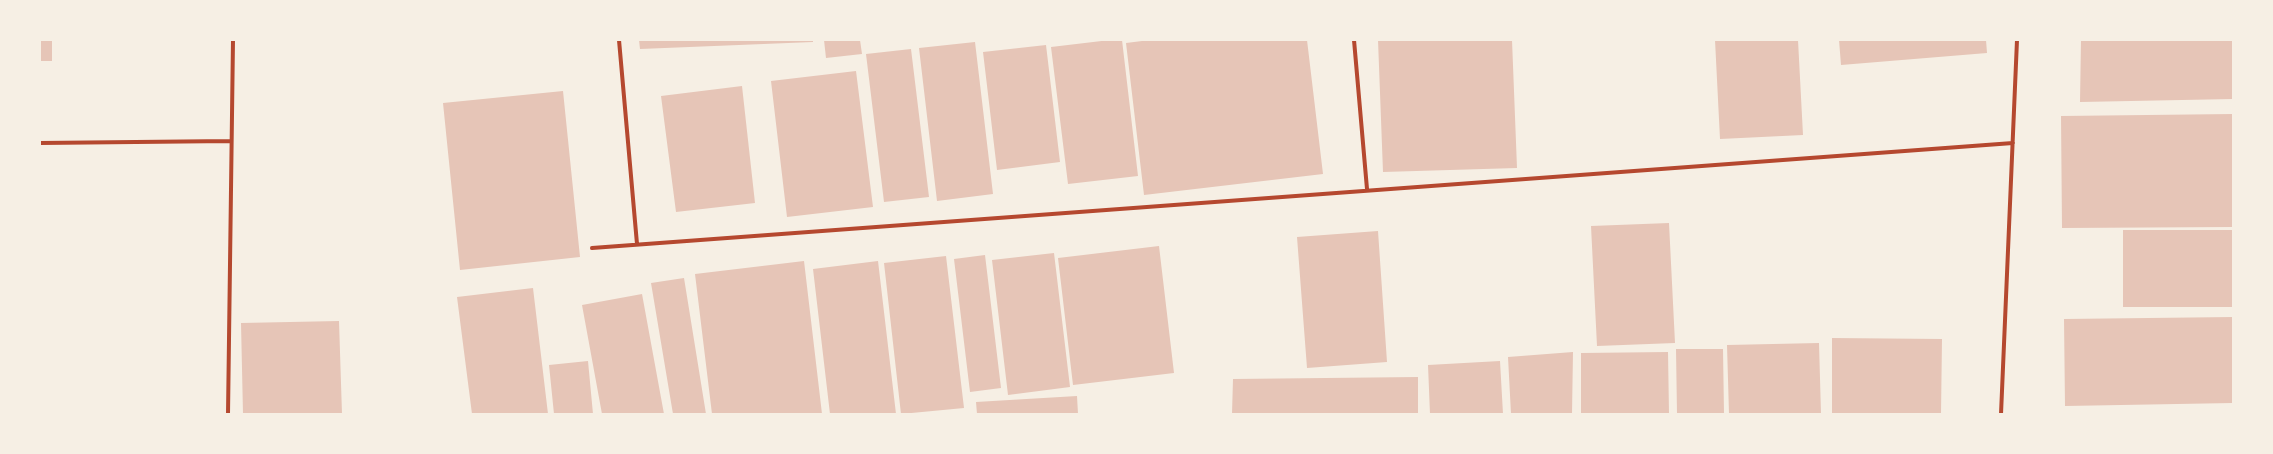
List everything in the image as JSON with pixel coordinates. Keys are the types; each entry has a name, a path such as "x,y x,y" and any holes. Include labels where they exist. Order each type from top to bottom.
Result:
{"street":[{"path":"228,414 233,40"},
{"path":"619,40 637,244"},
{"path":"1354,40 1367,189"},
{"path":"2001,414 2017,40"},
{"path":"40,143 231,141"},
{"path":"592,248 1367,189 2013,143"}],"building":[{"path":"40,40 52,40 52,61 40,61"},
{"path":"639,40 813,40 813,42 640,49"},
{"path":"824,40 860,40 862,54 826,58"},
{"path":"1122,40 1138,176 1068,184 1051,47"},
{"path":"1150,40 1307,40 1323,174 1144,195 1126,43"},
{"path":"1378,40 1512,40 1517,168 1383,172"},
{"path":"1715,40 1798,40 1803,135 1720,139"},
{"path":"1839,40 1986,40 1987,53 1841,65"},
{"path":"2081,40 2233,40 2233,99 2080,102"},
{"path":"975,42 993,194 937,201 919,48"},
{"path":"1046,45 1060,162 997,170 983,52"},
{"path":"911,49 929,197 884,202 866,54"},
{"path":"856,71 873,207 787,217 771,81"},
{"path":"742,86 755,203 676,212 661,96"},
{"path":"563,91 580,257 460,270 443,103"},
{"path":"2233,114 2233,227 2062,228 2061,116"},
{"path":"1669,223 1675,343 1597,346 1591,226"},
{"path":"2123,230 2233,230 2233,307 2123,307"},
{"path":"1378,231 1387,362 1307,368 1297,237"},
{"path":"1159,246 1174,373 1073,385 1058,258"},
{"path":"1054,253 1070,387 1008,395 992,260"},
{"path":"985,255 1001,388 970,392 954,259"},
{"path":"946,256 964,408 901,414 884,263"},
{"path":"804,261 822,414 712,414 695,274"},
{"path":"878,261 896,414 830,414 813,269"},
{"path":"684,278 706,414 673,414 651,283"},
{"path":"533,288 548,414 472,414 457,297"},
{"path":"642,294 664,414 602,414 582,305"},
{"path":"2233,317 2233,403 2065,406 2064,319"},
{"path":"339,321 342,414 243,414 241,323"},
{"path":"1832,338 1942,339 1941,414 1832,414"},
{"path":"1819,343 1821,414 1729,414 1727,345"},
{"path":"1676,349 1723,349 1724,414 1677,414"},
{"path":"1573,352 1572,414 1511,414 1508,357"},
{"path":"1668,352 1669,414 1581,414 1581,353"},
{"path":"588,361 593,414 554,414 549,365"},
{"path":"1500,361 1503,414 1430,414 1428,365"},
{"path":"1418,377 1418,414 1232,414 1233,379"},
{"path":"1077,396 1078,414 977,414 976,402"}]}
